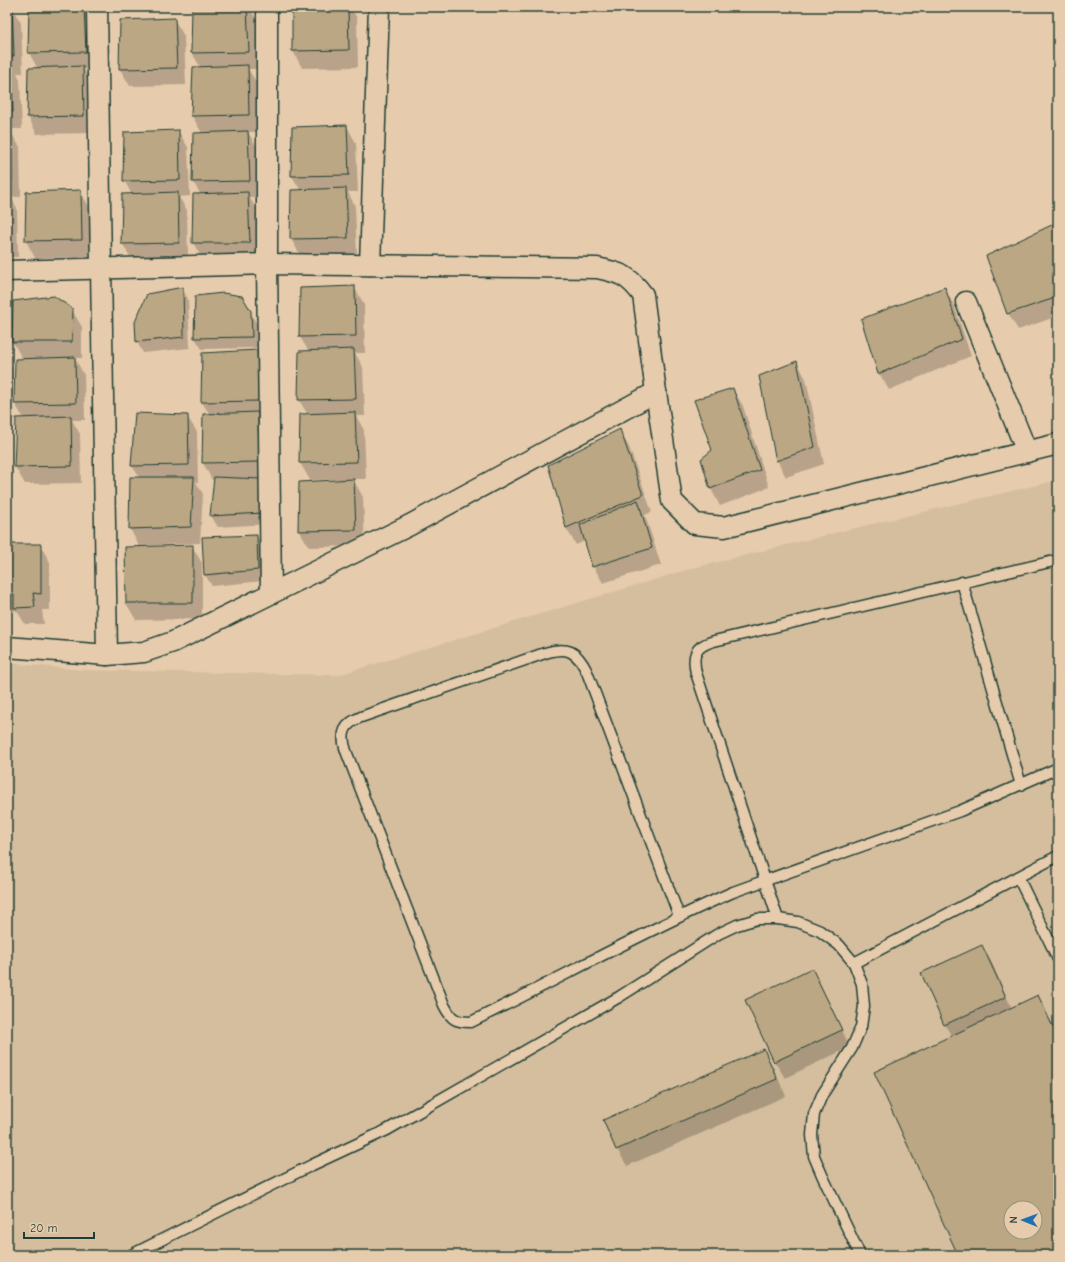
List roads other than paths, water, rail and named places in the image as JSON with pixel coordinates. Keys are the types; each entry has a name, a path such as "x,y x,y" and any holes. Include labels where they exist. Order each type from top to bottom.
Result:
{"street":[{"path":"97,7 107,655"},
{"path":"267,7 267,264 271,593"},
{"path":"370,265 378,7"},
{"path":"7,271 267,264 597,268 620,273 634,283 643,295 672,501 695,524 724,527 1058,444"},
{"path":"966,302 1027,452"},
{"path":"7,647 107,655 144,652 173,642 410,525 656,392"}],"lane":[{"path":"778,919 696,674 694,662 696,651 704,644 714,641 1058,560"},
{"path":"962,582 1021,785"},
{"path":"679,916 587,672 581,660 571,652 558,649 531,657 361,716 351,721 344,730 343,740 346,751 444,1005 449,1016 460,1022 471,1022 679,916 726,894 960,811 1058,768"},
{"path":"854,963 1058,856"},
{"path":"1018,877 1058,959"},
{"path":"132,1255 312,1165 387,1130 619,997 718,934 737,924 757,919 778,919 798,922 820,931 839,945 854,963 862,984 864,1006 861,1027 852,1048 822,1095 814,1114 812,1135 814,1156 860,1255"}]}
